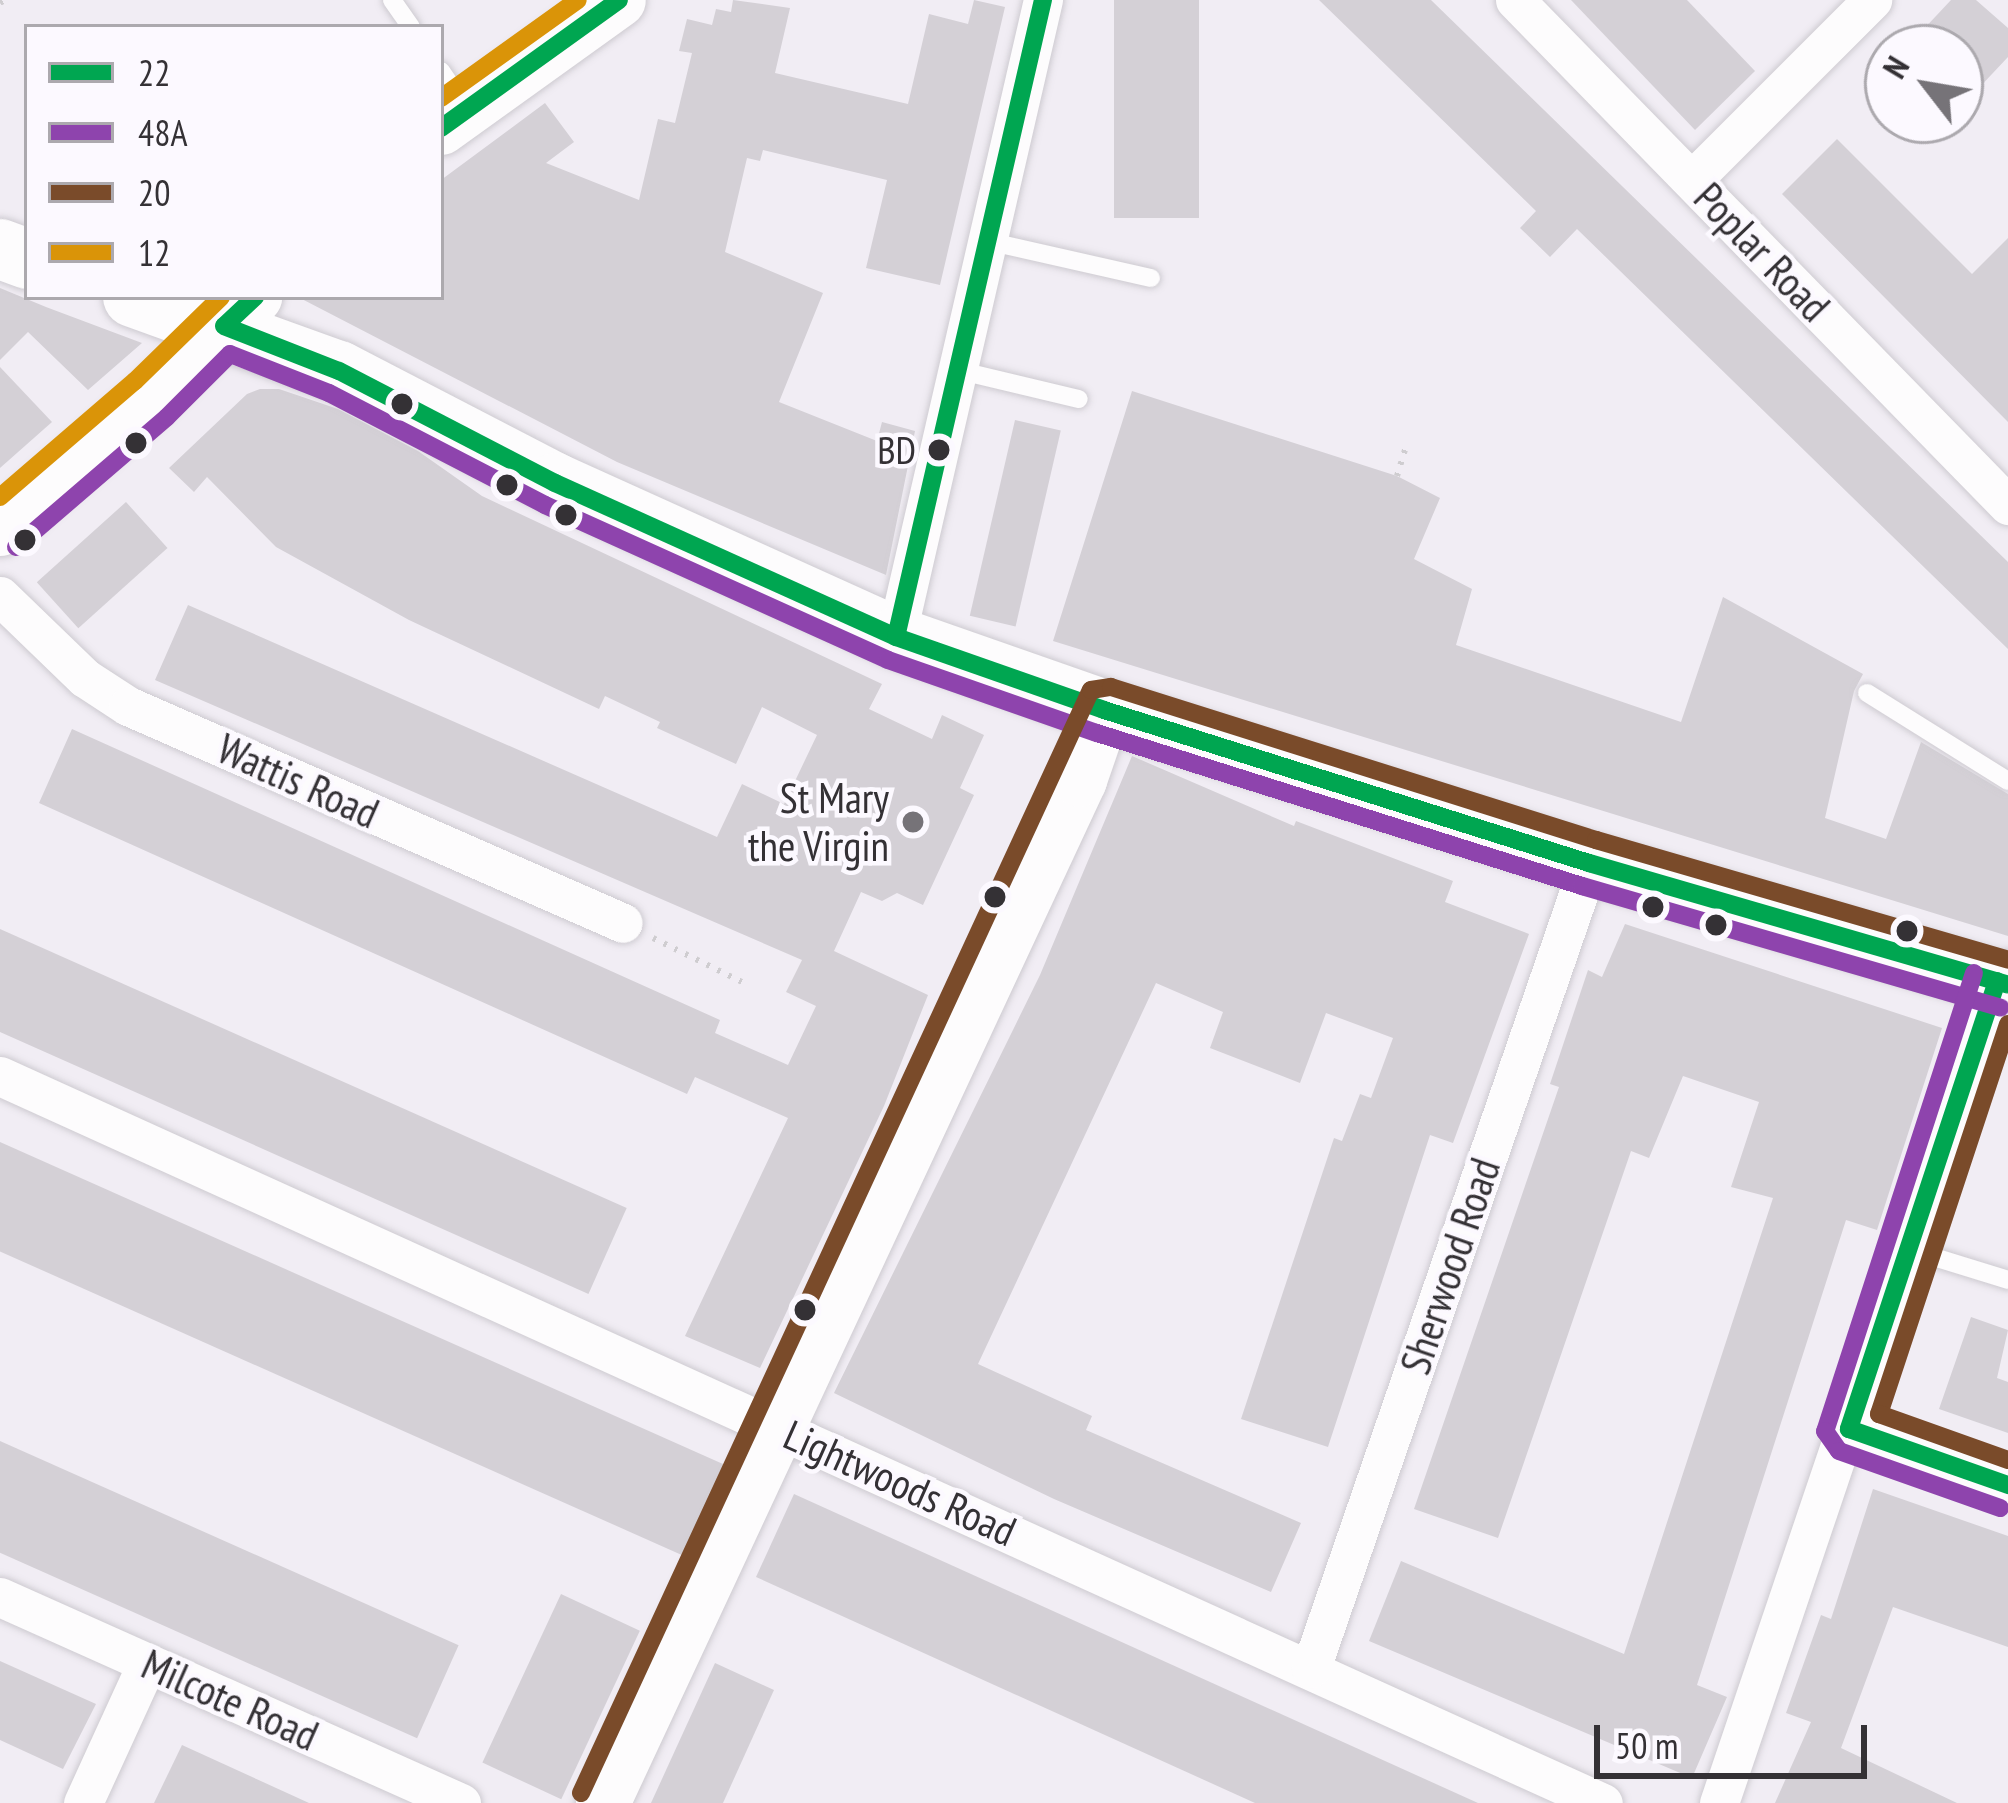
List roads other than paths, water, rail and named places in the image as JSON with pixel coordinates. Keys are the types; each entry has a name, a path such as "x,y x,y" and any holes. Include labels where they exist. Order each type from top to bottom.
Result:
{"main road":[{"path":"156,300 239,311 339,371 555,483 896,637 1104,710 1589,863 2004,978"}],"street":[{"path":"449,102 619,0"},
{"path":"896,637 1042,0"},
{"name":"Poplar Road","path":"1515,0 2008,505"},
{"path":"1692,180 1872,0"},
{"path":"0,530 151,399 239,311"},
{"name":"Wattis Road","path":"0,596 86,678 128,706 623,923"},
{"path":"603,1803 1080,780 1104,710"},
{"name":"Sherwood Road","path":"1311,1668 1589,863"},
{"path":"1718,1803 2004,978"},
{"name":"Lightwoods Road","path":"0,1076 1603,1803"},
{"path":"1849,1430 2008,1485"},
{"name":"Milcote Road","path":"0,1597 461,1803"},
{"path":"83,1803 147,1663"}],"lane":[{"path":"987,241 1151,278"},
{"path":"957,370 1079,399"},
{"path":"1867,693 2008,781"},
{"path":"1908,1249 2008,1280"}],"place":[{"name":"BD","path":"939,450"},
{"name":"St Mary the Virgin","path":"913,822"}]}
